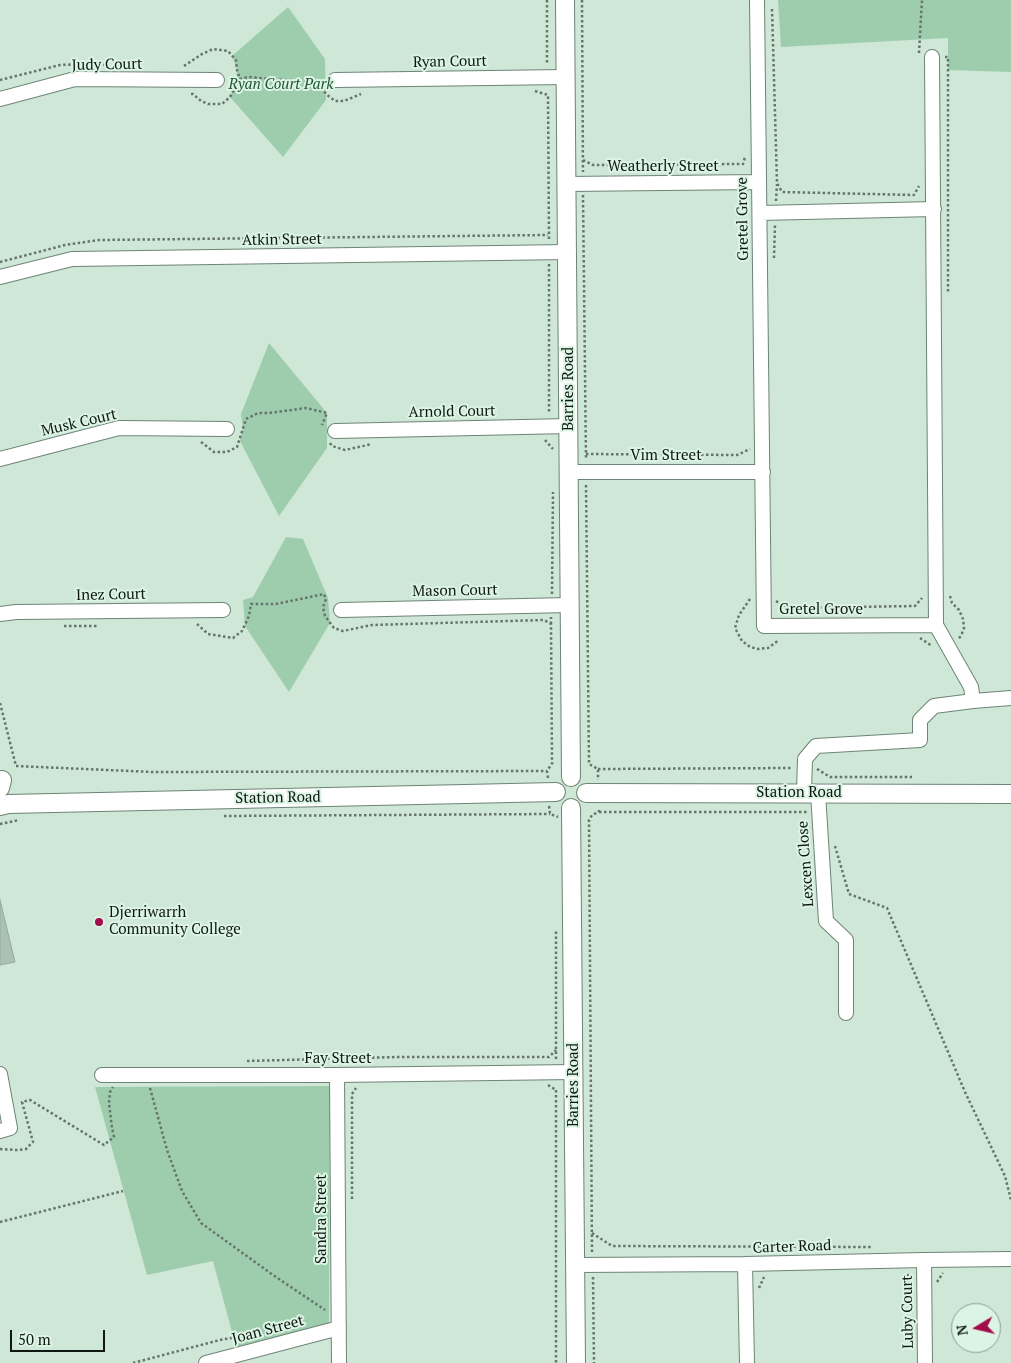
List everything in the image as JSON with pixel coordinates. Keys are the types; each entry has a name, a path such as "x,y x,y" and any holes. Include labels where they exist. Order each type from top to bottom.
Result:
{"street":[{"name":"Barries Road","path":"565,0 566,77 575,184 568,252 569,426 578,472 569,605 571,777"},
{"name":"Gretel Grove","path":"757,0 764,626 936,625"},
{"path":"932,57 927,209 936,625 971,687 973,701 1011,698"},
{"name":"Ryan Court","path":"335,80 566,77"},
{"name":"Judy Court","path":"0,99 75,79 217,80"},
{"name":"Weatherly Street","path":"575,184 759,182"},
{"path":"760,213 927,209"},
{"name":"Atkin Street","path":"0,277 72,259 568,252"},
{"name":"Arnold Court","path":"328,433 547,433 569,426"},
{"name":"Musk Court","path":"0,459 119,428 226,429"},
{"name":"Vim Street","path":"578,472 763,472"},
{"name":"Mason Court","path":"341,610 569,605"},
{"name":"Inez Court","path":"0,614 16,612 223,610"},
{"name":"Lexcen Close","path":"846,1013 846,940 826,921 811,793 805,760 816,746 920,740 920,720 934,706 973,701"},
{"path":"571,777 582,781 585,787 592,793 582,804 571,808 558,801 556,792 560,782 571,777"},
{"path":"1,779 4,805"},
{"name":"Station Road","path":"4,805 556,792"},
{"name":"Station Road","path":"592,793 1011,794"},
{"name":"Barries Road","path":"571,808 576,1363"},
{"name":"Fay Street","path":"102,1075 338,1080 574,1072"},
{"path":"0,1074 10,1128 0,1131"},
{"name":"Sandra Street","path":"338,1080 339,1363"},
{"name":"Carter Road","path":"575,1265 1011,1259"},
{"name":"Luby Court","path":"924,1260 925,1363"},
{"path":"745,1264 746,1363"},
{"name":"Joan Street","path":"206,1363 339,1328"}],"path":[{"path":"547,0 549,235 547,433 550,445 553,448 553,458"},
{"path":"582,0 583,160 575,184 586,454 578,472 589,764 598,769 592,793 599,812 592,815 589,820 594,1363"},
{"path":"922,0 919,57 948,57 948,300"},
{"path":"772,10 776,183 774,267"},
{"path":"183,94 193,94 208,104 222,104 230,97 240,79 248,77 319,83 326,94 335,101 344,102 362,93"},
{"path":"533,90 548,96"},
{"path":"583,160 593,165 743,164 747,152"},
{"path":"776,183 782,192 914,195 920,184 927,209"},
{"path":"0,262 65,245 99,240 549,235"},
{"path":"197,438 214,452 227,452 238,447 246,419 258,413 306,408 327,413 322,422 332,446 346,450 371,444 380,444"},
{"path":"547,433 550,445"},
{"path":"586,454 737,455 750,450"},
{"path":"552,487 552,762"},
{"path":"916,636 929,645 940,648 955,642 961,636 964,628 963,619 959,610 952,603 948,593"},
{"path":"188,624 198,624 208,634 233,638 242,631 249,616 251,604 276,604 324,594 326,599 323,607 325,616 334,628 343,631 372,625 544,620 551,624"},
{"path":"776,601 787,608 915,606 923,597"},
{"path":"750,599 739,615 735,628 742,641 750,647 758,649 768,648 785,637"},
{"path":"57,626 105,626"},
{"path":"0,703 16,766 153,772 547,771"},
{"path":"222,816 550,814"},
{"path":"0,824 25,818"},
{"path":"834,841 849,894 887,908 965,1092 1005,1176 1011,1200"},
{"path":"556,924 556,1363"},
{"path":"248,1061 397,1057 549,1056 556,1050"},
{"path":"149,1075 150,1087 167,1150 182,1191 201,1223 329,1312"},
{"path":"338,1080 358,1086 352,1094 352,1204"},
{"path":"548,1084 556,1090"},
{"path":"0,1148 26,1149 34,1142 22,1102 30,1100 104,1145 114,1137 109,1103 110,1092 113,1087"},
{"path":"0,1222 123,1190"},
{"path":"592,1233 612,1246 871,1247"},
{"path":"133,1363 220,1340 279,1329"}],"green space":[{"path":"778,0 1011,0 1011,72 948,70 948,38 781,47"},
{"name":"Ryan Court Park","path":"288,7 325,59 326,100 283,157 230,97 236,85 237,70 232,56"},
{"path":"269,343 327,413 327,448 279,516 240,441 243,429 241,414"},
{"path":"286,537 303,539 328,598 330,623 289,692 245,626 243,600 253,597"},
{"path":"330,1086 329,1324 236,1347 213,1261 147,1275 95,1087"}],"building":[{"path":"0,900 15,962 0,965"}],"place":[{"name":"Djerriwarrh Community College","path":"99,922"}]}
